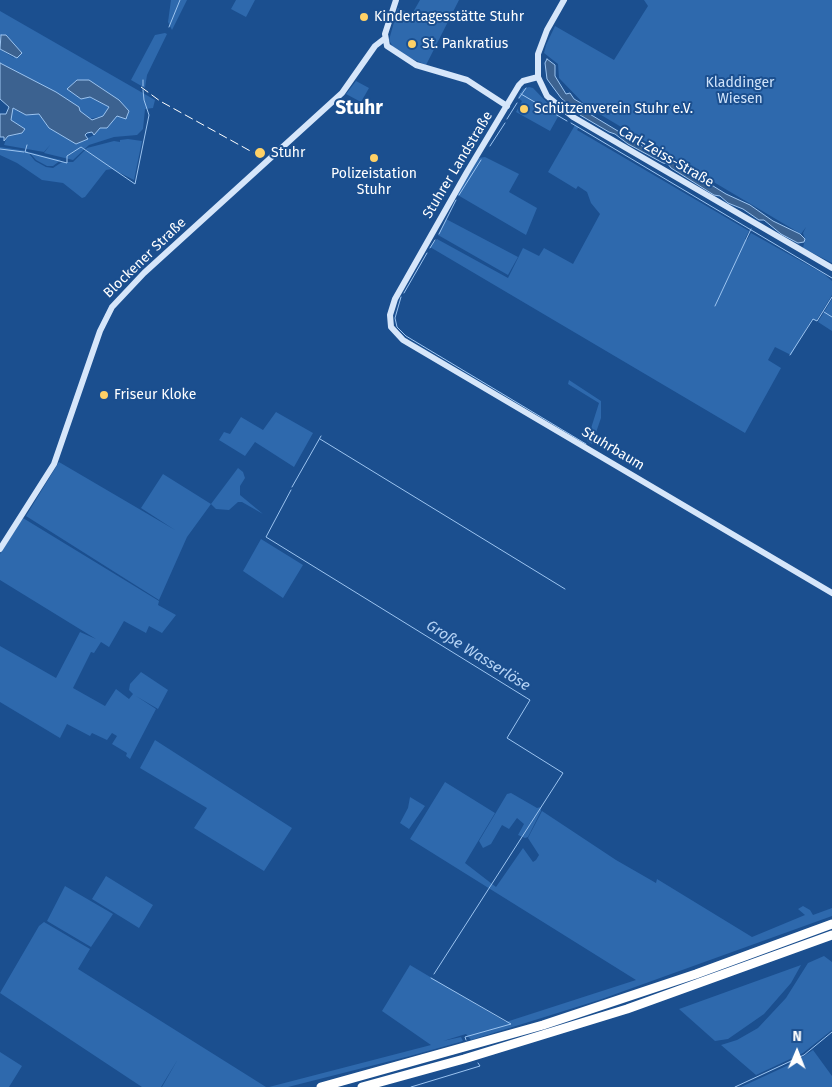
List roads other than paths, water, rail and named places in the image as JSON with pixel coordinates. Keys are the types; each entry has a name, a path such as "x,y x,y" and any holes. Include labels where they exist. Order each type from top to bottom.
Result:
{"highway":[{"path":"321,1087 552,1022 705,971 832,924"},
{"path":"362,1087 464,1059 627,1009 832,935"}],"street":[{"path":"384,39 396,0"},
{"path":"507,106 521,83 538,77 539,48 564,0"},
{"name":"Stuhrer Landstraße","path":"384,39 388,46 409,61 467,80 507,106 395,299 390,319"},
{"name":"Blockener Straße","path":"0,549 54,464 100,331 112,306 126,290 342,93 375,46 384,39"},
{"name":"Carl-Zeiss-Straße","path":"538,77 548,96 573,117 832,268"},
{"name":"Stuhrbaum","path":"390,319 395,333 403,340 832,593"}],"waterway":[{"path":"169,27 180,0"},
{"path":"143,80 143,86"},
{"name":"Große Wasserlöse","path":"519,98 526,88"},
{"path":"27,145 25,152 67,163 67,156 81,147 135,184 149,115 143,90"},
{"path":"521,94 567,121"},
{"name":"Große Wasserlöse","path":"507,119 517,103"},
{"name":"Große Wasserlöse","path":"490,146 505,123"},
{"path":"571,123 832,278"},
{"path":"0,149 24,152"},
{"name":"Große Wasserlöse","path":"459,195 481,160"},
{"name":"Große Wasserlöse","path":"439,234 456,200"},
{"path":"715,306 751,229"},
{"name":"Große Wasserlöse","path":"430,248 435,240"},
{"name":"Große Wasserlöse","path":"404,293 427,253"},
{"path":"401,297 395,318 397,327 406,336 586,444"},
{"path":"790,355 813,319 817,321 832,297"},
{"path":"824,312 832,317"},
{"name":"Große Wasserlöse","path":"292,487 321,436"},
{"path":"320,439 565,589"},
{"name":"Große Wasserlöse","path":"291,490 266,537 530,700 507,738 563,773 434,974"},
{"name":"Große Wasserlöse","path":"431,978 511,1024 465,1037 466,1040"},
{"path":"735,1087 804,1055 832,1032"},
{"name":"Große Wasserlöse","path":"411,1087 480,1066 478,1063"}],"railway":[{"path":"141,87 160,101 263,158"}],"place":[{"name":"Kindertagesstätte Stuhr","path":"364,17"},
{"name":"St. Pankratius","path":"412,44"},
{"name":"Schützenverein Stuhr e.V.","path":"524,109"},
{"name":"Stuhr","path":"260,153"},
{"name":"Polizeistation Stuhr","path":"374,158"},
{"name":"Friseur Kloke","path":"104,395"}],"district":[{"name":"Stuhr","path":"359,109"}],"park label":[{"name":"Kladdinger Wiesen","path":"740,92"}]}
